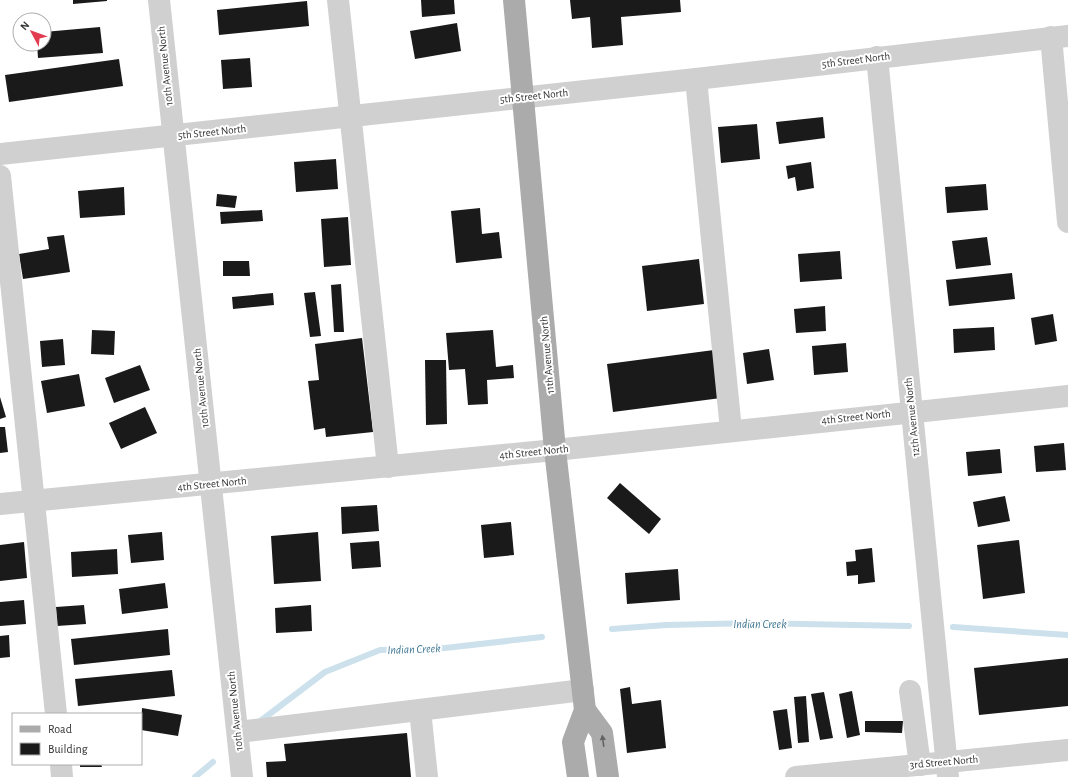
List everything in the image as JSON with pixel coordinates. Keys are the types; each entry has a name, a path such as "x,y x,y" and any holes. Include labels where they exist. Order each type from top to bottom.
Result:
{"main road":[{"name":"11th Avenue North","path":"514,0 556,450 584,700 573,742 578,777"},
{"path":"584,700 602,733 608,777"}],"street":[{"name":"10th Avenue North","path":"159,0 172,136 242,777"},
{"path":"338,0 388,466"},
{"name":"5th Street North","path":"0,154 696,79 1059,37"},
{"path":"1059,37 1068,222"},
{"name":"12th Avenue North","path":"877,57 947,770"},
{"path":"696,79 731,430"},
{"path":"0,176 56,713"},
{"name":"4th Street North","path":"0,504 556,450 731,430 1068,396"},
{"path":"910,691 920,765"},
{"path":"238,732 420,710 584,700"},
{"path":"420,710 427,777"},
{"name":"3rd Street North","path":"796,777 920,765 947,770 1068,750"},
{"path":"61,765 62,777"}],"building":[{"path":"73,0 107,0 107,1 73,4"},
{"path":"421,0 454,0 455,14 422,17"},
{"path":"570,0 680,0 681,12 621,17 623,45 592,48 590,17 572,19"},
{"path":"307,1 309,26 219,35 217,10"},
{"path":"457,23 461,51 415,59 410,31"},
{"path":"100,27 103,53 38,58 38,52 52,52 52,31"},
{"path":"250,58 252,87 223,89 221,60"},
{"path":"119,59 123,86 9,102 5,75"},
{"path":"823,117 825,138 779,144 776,122"},
{"path":"757,124 760,159 721,163 718,127"},
{"path":"336,159 338,189 296,192 294,162"},
{"path":"811,162 814,188 797,191 795,177 788,179 786,166"},
{"path":"986,184 988,210 947,213 945,187"},
{"path":"124,187 125,215 80,218 78,191"},
{"path":"217,194 237,196 235,208 216,206"},
{"path":"480,208 482,234 499,232 502,258 456,263 451,211"},
{"path":"262,210 263,221 221,224 220,212"},
{"path":"348,217 351,265 324,267 321,219"},
{"path":"64,235 70,272 23,279 19,254 49,249 47,237"},
{"path":"987,237 991,265 956,269 952,241"},
{"path":"840,251 842,279 800,282 798,254"},
{"path":"699,259 704,304 647,311 642,266"},
{"path":"223,261 249,261 250,276 223,276"},
{"path":"1012,273 1015,299 949,306 946,280"},
{"path":"341,284 344,332 334,332 331,285"},
{"path":"315,292 321,336 310,337 304,293"},
{"path":"273,293 274,305 233,309 232,297"},
{"path":"825,306 826,331 796,333 794,309"},
{"path":"1053,314 1057,341 1035,345 1031,318"},
{"path":"994,327 995,350 954,353 953,329"},
{"path":"92,330 115,331 114,355 91,354"},
{"path":"493,330 496,367 513,365 514,378 487,380 488,404 468,405 465,369 449,370 446,333"},
{"path":"362,338 373,432 326,437 325,428 314,430 308,381 319,380 315,344"},
{"path":"63,339 65,365 42,367 40,341"},
{"path":"846,343 848,372 814,375 812,346"},
{"path":"769,349 774,380 747,384 743,353"},
{"path":"714,350 721,398 613,412 607,364"},
{"path":"425,360 446,360 447,424 426,425"},
{"path":"140,365 150,390 114,403 105,378"},
{"path":"79,374 85,406 47,413 41,381"},
{"path":"0,397 6,417 0,419"},
{"path":"145,407 157,433 121,449 109,423"},
{"path":"0,427 5,427 8,452 0,453"},
{"path":"1064,443 1066,470 1036,472 1034,446"},
{"path":"1000,449 1002,473 968,476 966,452"},
{"path":"620,483 661,519 649,534 607,498"},
{"path":"1005,496 1010,521 978,527 973,502"},
{"path":"377,505 379,531 342,534 341,507"},
{"path":"511,522 514,555 484,558 481,525"},
{"path":"162,532 164,560 131,563 128,535"},
{"path":"318,532 321,581 274,584 271,536"},
{"path":"1019,540 1025,593 983,599 977,545"},
{"path":"379,541 381,567 352,569 350,543"},
{"path":"24,542 27,578 0,581 0,545"},
{"path":"872,548 875,582 858,584 858,575 847,576 846,562 856,561 855,550"},
{"path":"117,549 118,574 72,577 71,552"},
{"path":"678,569 680,600 627,604 625,573"},
{"path":"165,583 168,608 122,614 119,589"},
{"path":"24,600 26,624 0,626 0,602"},
{"path":"84,605 86,624 57,626 56,607"},
{"path":"311,605 312,631 276,633 275,608"},
{"path":"168,629 170,655 74,665 71,639"},
{"path":"9,635 10,657 0,658 0,636"},
{"path":"1068,658 1068,706 979,715 974,668"},
{"path":"172,670 175,696 78,706 75,679"},
{"path":"630,687 632,704 661,700 666,748 627,753 620,689"},
{"path":"852,691 860,735 847,738 839,694"},
{"path":"824,692 833,738 820,740 811,694"},
{"path":"806,696 809,742 798,743 794,697"},
{"path":"142,708 182,715 178,736 142,730"},
{"path":"787,709 792,748 779,750 773,711"},
{"path":"865,721 903,721 902,733 865,732"},
{"path":"407,733 411,777 267,777 266,762 286,761 284,744"},
{"path":"80,765 101,765 102,767 80,767"}],"waterway":[{"name":"Indian Creek","path":"612,629 666,625 755,623 909,626"},
{"name":"Indian Creek","path":"953,627 1068,635"},
{"name":"Indian Creek","path":"259,722 325,672 380,650 445,648 542,637"},
{"name":"Indian Creek","path":"195,777 213,762"}]}
